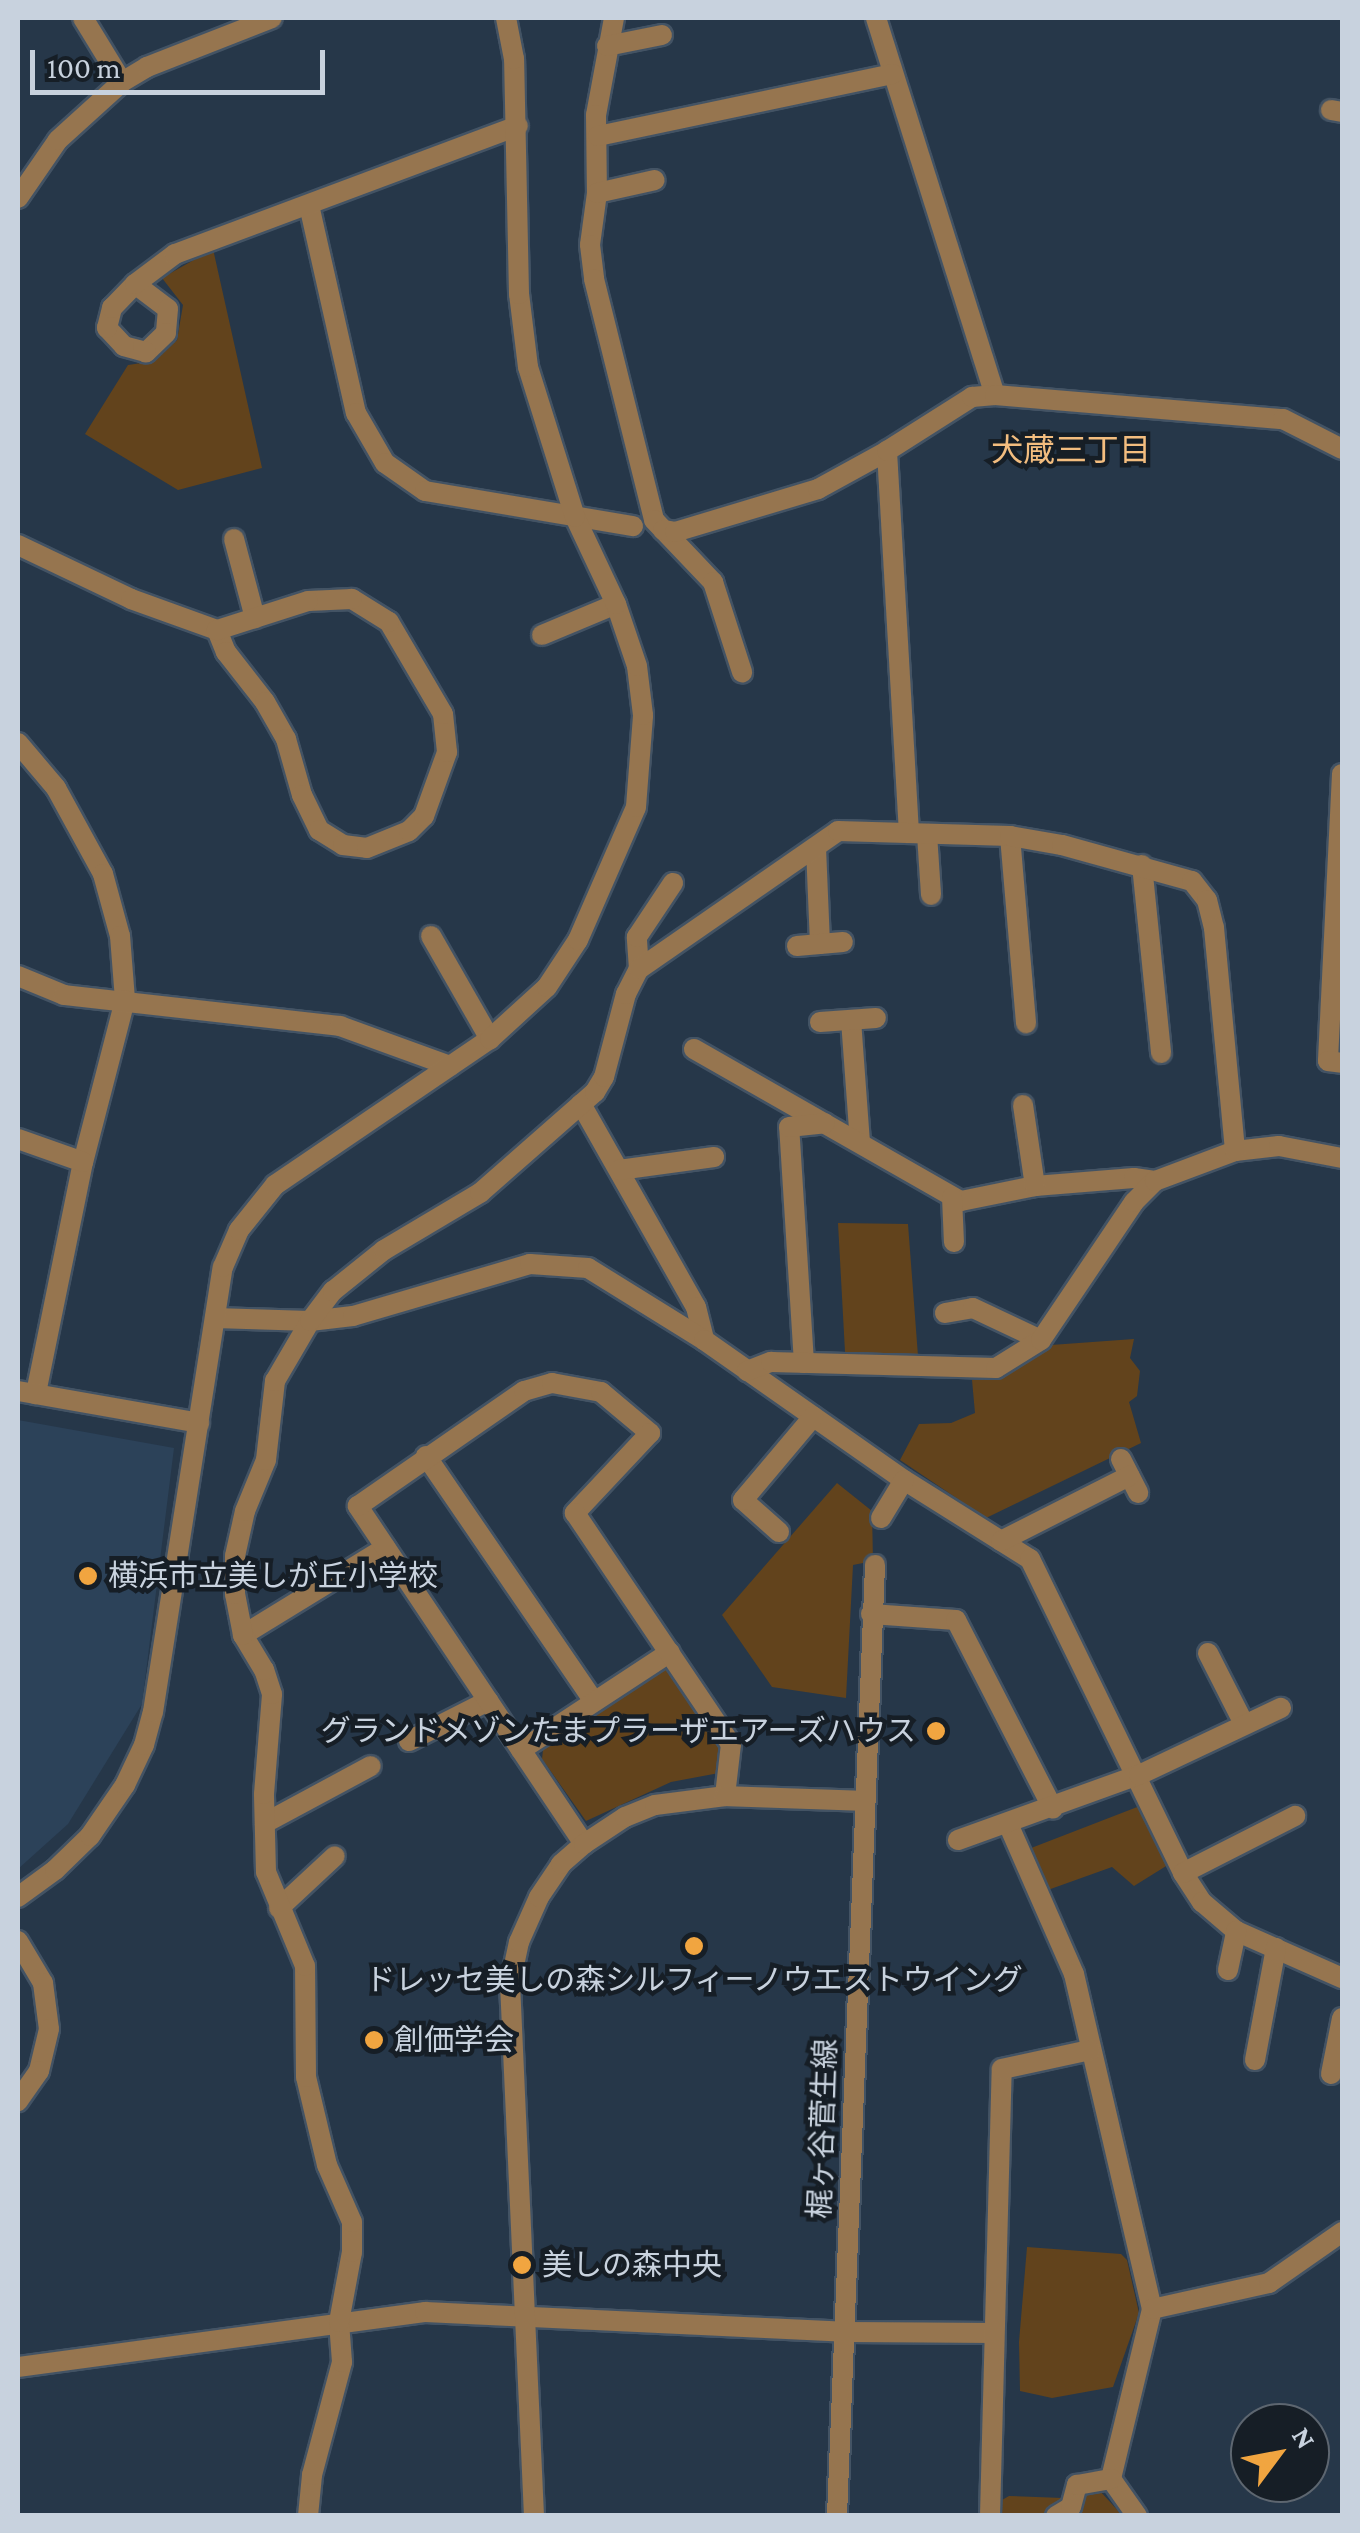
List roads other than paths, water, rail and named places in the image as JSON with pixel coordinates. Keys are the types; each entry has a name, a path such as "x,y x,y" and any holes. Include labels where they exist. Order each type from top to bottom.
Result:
{"street":[{"path":"83,18 122,82"},
{"path":"18,198 58,140 122,82 148,67 272,18"},
{"path":"18,1897 56,1870 90,1836 125,1785 144,1744 153,1712 222,1266 255,1205 320,1152 490,1039 547,987 578,940 636,807 643,715 636,666 616,604 575,517 528,368 519,294 514,59 506,18"},
{"path":"614,18 596,115 597,193 590,245 594,279 654,520 685,548 713,582 742,672"},
{"path":"876,18 996,395"},
{"path":"607,46 662,35"},
{"path":"598,136 893,74"},
{"path":"135,284 175,254 518,126"},
{"path":"597,193 655,180"},
{"path":"309,205 356,413 385,463 424,491 634,526"},
{"path":"663,530 675,532 818,489 972,397 996,395 1283,418 1342,449"},
{"path":"887,450 918,834 931,895"},
{"path":"234,538 255,618"},
{"path":"18,546 131,599 217,630 308,601 352,599 389,622 443,714 448,752 424,816 409,831 367,848 342,845 320,830 302,795 286,740 265,702 226,652 217,630"},
{"path":"542,635 616,604"},
{"path":"18,744 56,788 102,874 120,936 125,1000 26,1393 199,1422"},
{"path":"1342,774 1328,1061 1342,1063"},
{"path":"308,2516 312,2475 342,2362 339,2322 352,2252 352,2222 327,2165 306,2077 304,1966 266,1872 264,1823 272,1694 264,1670 244,1636 235,1594 235,1556 245,1512 266,1460 275,1381 310,1321 333,1291 384,1250 480,1192 582,1104 604,1077 626,994 639,969 838,831 1010,836 1192,880 1207,900 1235,1151"},
{"path":"1010,836 1026,1023"},
{"path":"816,848 820,944"},
{"path":"1142,865 1161,1053"},
{"path":"639,969 637,936 673,883"},
{"path":"431,936 490,1039"},
{"path":"797,946 843,942"},
{"path":"18,976 64,995 340,1026 450,1066"},
{"path":"820,1022 876,1018"},
{"path":"851,1020 860,1143"},
{"path":"694,1049 961,1201 1035,1186 1134,1178 1155,1181"},
{"path":"582,1104 696,1307 704,1340"},
{"path":"1023,1105 1035,1186"},
{"path":"804,1363 789,1127 825,1123"},
{"path":"18,1139 83,1162"},
{"path":"748,1370 771,1362 996,1368 1041,1340 1134,1202 1155,1181 1235,1151 1278,1146 1342,1158"},
{"path":"619,1170 714,1157"},
{"path":"952,1198 954,1242"},
{"path":"215,1318 310,1321 353,1316 530,1264 588,1268 704,1340 904,1480 1030,1559 1139,1775 1183,1873 1202,1902 1236,1930 1342,1978"},
{"path":"945,1313 973,1300 1041,1340"},
{"path":"584,1844 386,1548 359,1501 524,1390 552,1382 602,1392 621,1404 650,1434 575,1513 732,1744 725,1796"},
{"path":"779,1532 743,1500 812,1416"},
{"path":"426,1456 594,1701"},
{"path":"1002,1541 1129,1476"},
{"path":"881,1518 904,1480"},
{"path":"244,1636 386,1548"},
{"name":"梶ヶ谷菅生線","path":"837,2516 875,1566"},
{"path":"871,1614 956,1620 1053,1808"},
{"path":"521,1750 670,1652"},
{"path":"1208,1653 1244,1724"},
{"path":"409,1741 488,1701"},
{"path":"958,1840 1008,1826 1139,1775 1281,1708"},
{"path":"264,1823 371,1766"},
{"path":"534,2516 510,1984 519,1942 539,1897 561,1864 584,1844 625,1817 655,1804 725,1796 865,1801"},
{"path":"1183,1873 1295,1816"},
{"path":"1008,1826 1074,1974 1152,2310 1111,2479 1137,2516"},
{"path":"278,1908 334,1856"},
{"path":"1228,1970 1236,1930"},
{"path":"18,1941 43,1984 49,2028 39,2071 18,2102"},
{"path":"1255,2060 1276,1948"},
{"path":"1330,2074 1342,2018"},
{"path":"990,2516 1002,2069 1090,2050"},
{"path":"1152,2310 1269,2283 1342,2232"},
{"path":"18,2367 425,2312 845,2332 994,2333"},
{"path":"1056,2516 1071,2507 1072,2491 1077,2485 1111,2479"}],"place":[{"name":"横浜市立美しが丘小学校","path":"88,1576"},
{"name":"グランドメゾンたまプラーザエアーズハウス","path":"936,1731"},
{"name":"ドレッセ美しの森シルフィーノウエストウイング","path":"694,1946"},
{"name":"創価学会","path":"374,2040"},
{"name":"美しの森中央","path":"522,2265"}],"district":[{"name":"犬蔵三丁目","path":"1071,450"}]}
